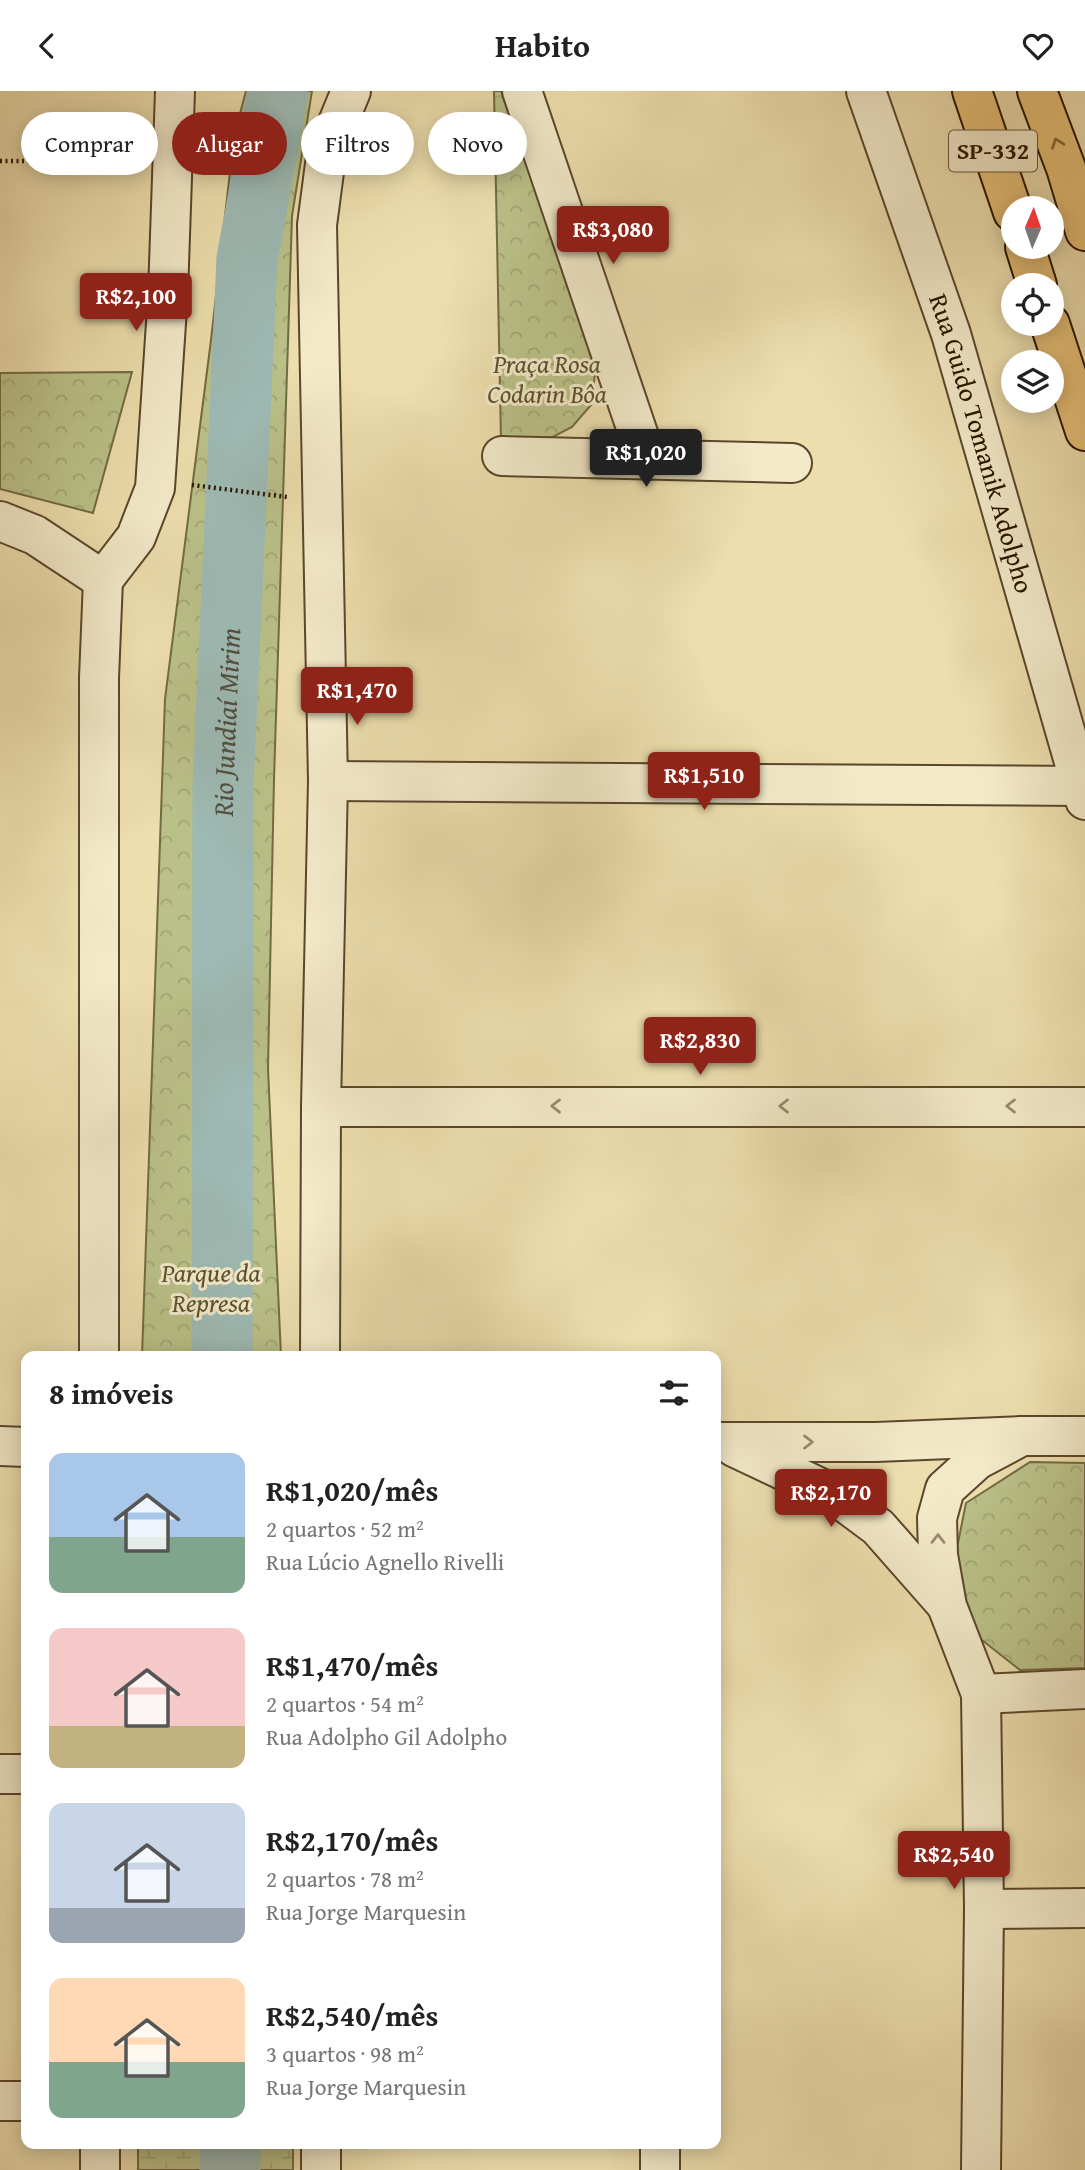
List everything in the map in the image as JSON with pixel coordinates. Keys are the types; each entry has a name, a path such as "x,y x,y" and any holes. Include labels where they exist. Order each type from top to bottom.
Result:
{"main road":[{"name":"SP-332","path":"972,91 1008,196"},
{"name":"SP-332","path":"1037,91 1066,168 1085,231"},
{"path":"1054,336 1085,431"}],"street":[{"path":"174,112 175,91"},
{"path":"320,1351 321,1107 328,781 317,225 327,149 351,91"},
{"path":"522,91 647,460"},
{"name":"Rua Guido Tomanik Adolpho","path":"866,91 951,334 1082,793"},
{"path":"99,1351 99,678 103,580 136,537 155,488 168,293 172,175"},
{"path":"502,456 792,463"},
{"path":"0,521 35,535 103,580"},
{"path":"328,781 1082,793"},
{"path":"321,1107 1083,1105"},
{"path":"981,2170 984,1909 981,1694 947,1607 938,1555 937,1518 945,1489 977,1460 1022,1436"},
{"path":"721,1442 876,1442 1085,1436"},
{"path":"721,1442 835,1495 878,1527 947,1607"},
{"path":"0,1447 21,1447"},
{"path":"981,1694 1085,1689"},
{"path":"0,1775 21,1774"},
{"path":"984,1909 1085,1908"},
{"path":"0,2101 21,2101"},
{"path":"100,2149 100,2170"},
{"path":"321,2149 321,2170"},
{"path":"660,2149 660,2170"}],"path":[{"path":"0,161 172,161"},
{"path":"183,484 289,498"}],"green space":[{"name":"Parque da Represa","path":"246,91 312,91 309,112 301,112 301,160 292,216 274,779 268,1068 281,1351 142,1351 165,699 230,175 287,175 287,112 240,112"},
{"name":"Praça Rosa Codarin Bôa","path":"494,91 501,91 508,112 494,112"},
{"name":"Praça Rosa Codarin Bôa","path":"527,165 585,331 595,374 591,405 572,427 545,441 501,440 496,175 527,175"},
{"path":"132,372 93,513 0,489 0,373"},
{"path":"1030,1462 1085,1463 1085,1668 1020,1670 978,1637 953,1568 966,1503"},
{"path":"138,2149 293,2149 293,2170 138,2170"}],"waterway":[{"name":"Rio Jundiaí Mirim","path":"222,1351 223,785 247,259 278,91"},
{"name":"Rio Jundiaí Mirim","path":"230,2149 230,2170"}]}
